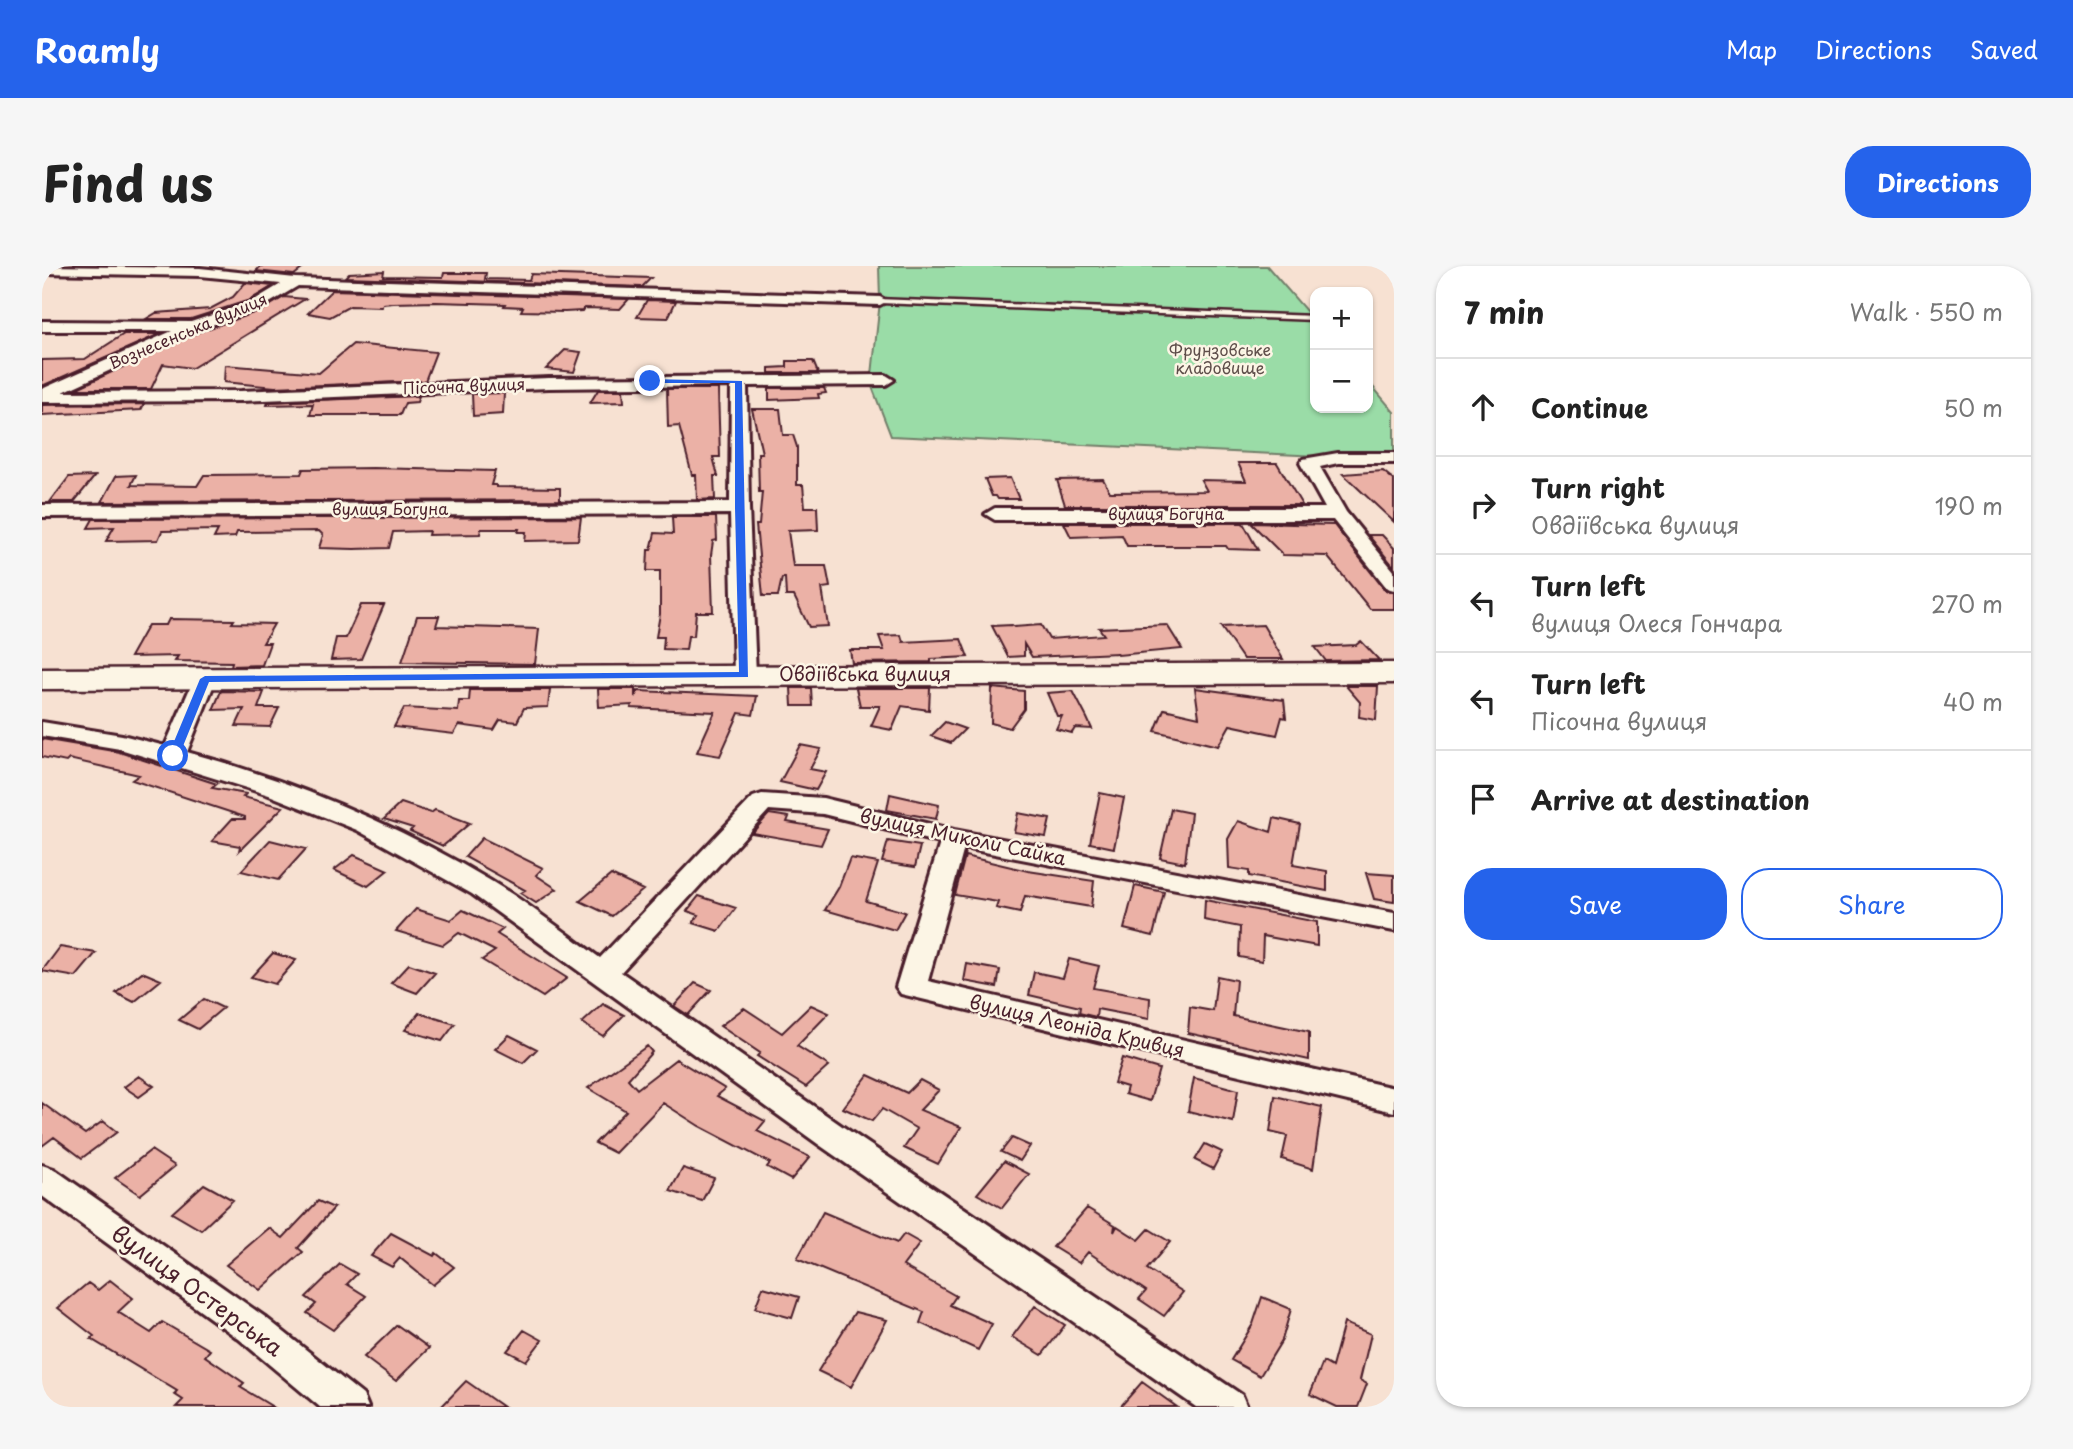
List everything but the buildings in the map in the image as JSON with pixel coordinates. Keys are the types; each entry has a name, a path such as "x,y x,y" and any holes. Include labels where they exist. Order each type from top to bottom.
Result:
{"main road":[{"name":"Овдіївська вулиця","path":"42,679 1394,673"}],"street":[{"name":"Вознесенська вулиця","path":"42,396 192,327 256,305 295,282 310,280 331,266"},
{"path":"42,269 216,272 295,282 880,301"},
{"path":"42,326 192,327"},
{"name":"Пісочна вулиця","path":"42,396 228,396 536,383 886,380"},
{"path":"739,381 739,508 744,675"},
{"path":"1394,458 1338,458 1309,463 1338,514 1394,584"},
{"name":"вулиця Богуна","path":"42,511 739,508"},
{"name":"вулиця Богуна","path":"995,514 1338,514"},
{"path":"173,756 205,679"},
{"path":"42,729 122,742 278,790 366,824 482,888 830,1135 1228,1407"},
{"name":"вулиця Миколи Сайка","path":"603,974 762,802 823,806 954,838 1214,885 1394,922"},
{"name":"вулиця Леоніда Кривця","path":"954,838 911,987 1394,1101"},
{"name":"вулиця Остерська","path":"42,1178 252,1328 349,1407"}],"lane":[{"path":"880,301 1310,318"}],"green space":[{"name":"Фрунзовське кладовище","path":"879,266 1267,266 1310,315 1310,413 1373,413 1373,387 1394,412 1394,455 1319,456 891,436 871,384 880,301"}],"route":[{"path":"173,756 205,679 744,675 739,508 739,381 650,381"}]}
